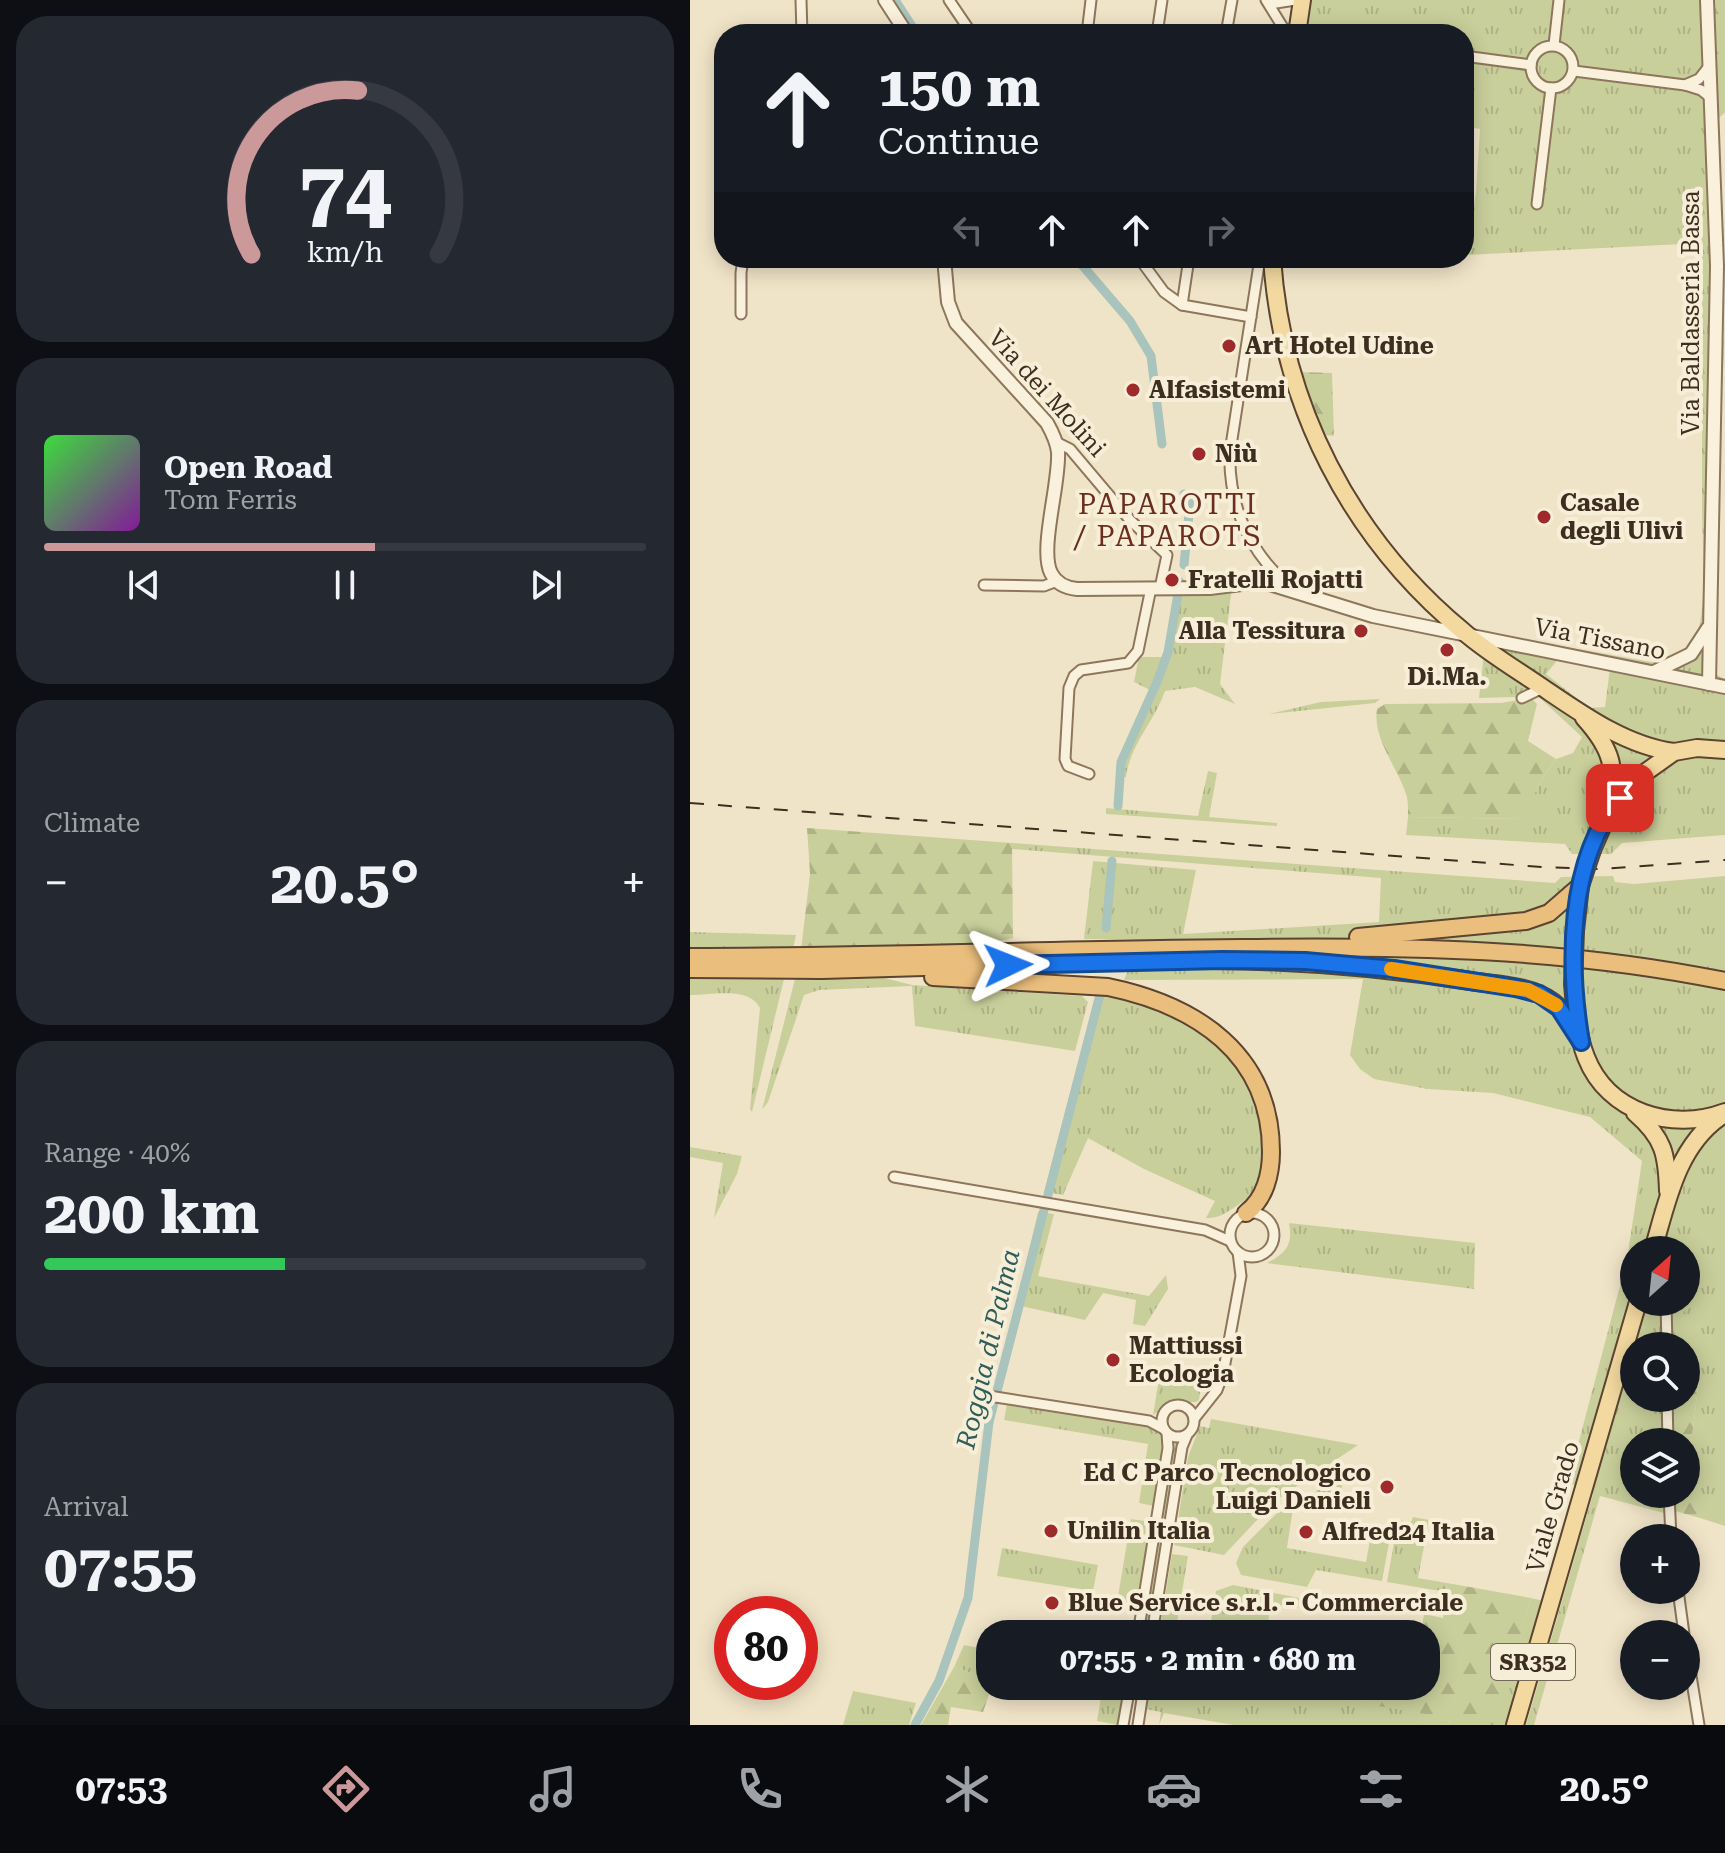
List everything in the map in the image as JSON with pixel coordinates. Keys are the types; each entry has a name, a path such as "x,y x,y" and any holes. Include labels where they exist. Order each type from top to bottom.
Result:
{"highway":[{"path":"1150,949 1396,935 1502,925 1549,913 1580,886"},
{"path":"690,957 1397,947 1526,952 1660,968 1725,982"},
{"path":"690,969 822,970 1395,954 1591,964 1725,982"},
{"path":"1194,960 1305,961 1379,967 1528,990 1552,1001 1581,1042"},
{"path":"822,970 1103,987 1170,1006 1208,1026 1225,1040 1254,1080 1267,1112 1271,1161 1263,1192 1256,1204 1240,1217"}],"main road":[{"path":"1298,24 1302,0"},
{"path":"1273,268 1279,320 1305,414 1334,477 1377,543 1415,587 1466,634 1574,708 1632,740 1674,752 1697,748 1725,750"},
{"path":"1574,708 1608,750 1614,785 1609,811 1580,886 1573,984 1581,1042 1597,1077 1645,1122 1660,1141 1667,1166 1668,1201"},
{"path":"1609,811 1643,774 1674,752"},
{"path":"1625,1105 1650,1116 1684,1121 1725,1113"},
{"path":"1657,1236 1690,1146 1725,1113"},
{"name":"Viale Grado","path":"1515,1725 1634,1316"}],"street":[{"path":"801,0 802,24"},
{"path":"885,0 901,24"},
{"path":"949,0 965,24"},
{"path":"1088,24 1091,0"},
{"path":"1158,24 1162,0"},
{"path":"1228,24 1232,0"},
{"path":"1266,0 1276,3 1295,0"},
{"path":"1266,0 1281,24"},
{"path":"1554,45 1559,0"},
{"name":"Via Baldasseria Bassa","path":"1707,0 1717,266 1709,684"},
{"path":"1554,45 1567,51 1574,71 1568,82 1551,88 1538,83 1531,65 1541,48 1554,45"},
{"path":"1474,57 1531,65"},
{"path":"1685,85 1699,79 1710,65"},
{"path":"1574,71 1685,85 1711,98"},
{"path":"1537,204 1551,88"},
{"path":"741,314 742,268"},
{"name":"Via dei Molini","path":"945,268 948,302 956,323 1047,423 1056,442 1070,449 1130,520 1165,552 1168,558 1155,588"},
{"path":"1146,268 1164,292 1182,305 1251,317"},
{"path":"1182,305 1188,268"},
{"path":"1258,268 1230,452 1231,487 1236,508 1257,550 1281,579 1294,589"},
{"path":"1056,442 1057,469 1048,556 1050,571 1057,581 1072,588 1180,588 1257,582 1294,589"},
{"path":"984,585 1044,586 1057,581"},
{"path":"1089,774 1065,762 1070,685 1081,670 1133,659 1138,651 1155,588"},
{"name":"Via Tissano","path":"1294,589 1338,607 1373,616 1725,687"},
{"path":"1690,680 1688,665 1691,654 1709,626"},
{"path":"1654,672 1691,654"},
{"path":"1522,698 1543,688"},
{"path":"894,1177 1205,1230 1230,1241 1238,1252 1241,1276 1223,1374 1217,1390 1194,1419"},
{"path":"1205,1230 1240,1217 1261,1214 1267,1218 1274,1232 1271,1247 1241,1276"},
{"path":"1230,1241 1231,1227 1240,1217"},
{"path":"1238,1252 1251,1258 1259,1256"},
{"path":"993,1397 1149,1421 1176,1437 1187,1435"},
{"path":"1149,1421 1163,1415 1168,1408 1195,1406 1209,1400"},
{"path":"1154,1620 1182,1447 1193,1428 1194,1419 1190,1410 1182,1405"},
{"path":"1140,1620 1168,1448 1163,1415"},
{"path":"1123,1725 1127,1700"},
{"path":"1138,1725 1142,1700"},
{"path":"1695,1700 1699,1725"}],"green space":[{"path":"1312,0 1712,0 1721,340 1724,340 1714,652 1716,674 1725,680 1725,835 1622,843 1611,854 1572,854 1565,844 1406,835 1408,817 1522,819 1539,784 1556,759 1573,753 1582,737 1530,689 1517,697 1479,698 1486,633 1651,662 1667,660 1686,650 1695,638 1701,618 1702,243 1474,255 1480,129 1474,128 1474,24 1308,24","holes":["1560,657 1610,668 1605,707 1589,708 1546,674"]},
{"path":"1712,0 1725,0 1725,112 1716,121"},
{"path":"1301,372 1332,373 1334,436 1323,435 1312,412"},
{"path":"1232,586 1220,684 1235,704 1195,687 1165,691 1132,754 1126,777 1122,777 1123,762 1165,669 1180,591"},
{"path":"1139,657 1164,657 1150,690 1134,682"},
{"path":"1531,698 1537,704 1528,741 1556,759 1539,784 1523,819 1408,817 1407,797 1378,731 1377,709 1385,704 1501,703"},
{"path":"1380,699 1375,703 1269,714 1321,702"},
{"path":"1208,771 1217,773 1209,817 1277,823 1277,826 1106,814 1106,808 1198,816"},
{"path":"807,828 1012,843 1013,938 979,945 801,950 810,874"},
{"path":"1012,843 1555,883 1561,877 1613,876 1615,882 1634,884 1725,876 1725,1526 1700,1518 1694,1508 1700,1508 1700,1428 1693,1428 1695,1412 1700,1412 1700,1332 1675,1332 1681,1316 1700,1316 1700,1236 1631,1236 1642,1161 1590,1117 1493,1093 1428,1089 1374,1079 1360,1069 1350,1055 1363,979 1124,980 1140,940 1084,939 1093,861 1196,870 1183,934 1379,922 1381,878 1012,849"},
{"path":"690,932 796,935 793,949 690,948"},
{"path":"881,977 912,985 1082,996 1088,1002 1075,1051 915,1026 912,986 819,990 804,995 768,1102 762,1110 795,979"},
{"path":"690,979 784,979 752,1112 760,1008 755,1001 739,994 690,995"},
{"path":"1096,995 1145,1006 1193,1026 1219,1045 1244,1074 1260,1109 1266,1145 1260,1180 1251,1194 1238,1205 1215,1217 1206,1218 1215,1201 1144,1169 1088,1138 1063,1195 1044,1192"},
{"path":"690,1147 742,1156 737,1174 714,1218 723,1163 690,1157"},
{"path":"1038,1212 1054,1214 1038,1276 1149,1296 1166,1275 1168,1289 1145,1326 1133,1324 1136,1300 1103,1293 1085,1320 1016,1305"},
{"path":"1289,1223 1475,1243 1474,1289 1267,1263 1287,1248"},
{"path":"1620,1286 1620,1316 1663,1316 1663,1332 1620,1332 1620,1412 1663,1412 1663,1428 1620,1428 1620,1501 1600,1496 1534,1725 1526,1725 1593,1494 1572,1484 1574,1460"},
{"path":"1669,1316 1686,1316 1684,1332 1670,1332"},
{"path":"1159,1379 1201,1386 1199,1400 1172,1402 1153,1415"},
{"path":"1007,1404 1143,1426 1157,1431 1163,1439 1163,1448 1154,1506 1139,1503 1148,1444 1004,1420"},
{"path":"1673,1412 1695,1412 1693,1428 1673,1428"},
{"path":"1211,1419 1358,1445 1276,1500 1224,1555 1174,1545 1188,1457 1200,1426 1209,1428"},
{"path":"1175,1442 1180,1443 1150,1620 1146,1620"},
{"path":"1345,1469 1339,1501 1310,1496"},
{"path":"1283,1507 1293,1508 1287,1548 1366,1562 1372,1529 1391,1532 1382,1581 1316,1570 1307,1587 1241,1575 1236,1563 1243,1547"},
{"path":"1645,1508 1664,1508 1664,1513"},
{"path":"1675,1508 1694,1508 1700,1518 1675,1511"},
{"path":"1413,1517 1429,1520 1418,1578 1447,1583 1446,1592 1387,1582 1398,1520 1411,1522"},
{"path":"1131,1519 1151,1522 1137,1612 1116,1608"},
{"path":"1002,1548 1098,1565 1093,1591 997,1576"},
{"path":"1172,1554 1188,1556 1177,1620 1161,1620"},
{"path":"1447,1583 1531,1598 1496,1725 1450,1725 1449,1718 1343,1700 1440,1700 1440,1620 1423,1620 1424,1614 1443,1618"},
{"path":"1233,1585 1300,1598 1298,1608 1271,1604 1268,1620 1211,1620 1216,1591"},
{"path":"1531,1598 1544,1601 1508,1725 1495,1725"},
{"path":"964,1645 976,1647 976,1675 954,1667"},
{"path":"954,1667 976,1675 976,1700 987,1700 983,1712 951,1707 948,1725 921,1725"},
{"path":"853,1691 916,1703 909,1725 843,1725"},
{"path":"1101,1700 1122,1700 1118,1725 1097,1721"},
{"path":"1148,1700 1345,1700 1495,1725 1449,1719 1450,1725 1233,1725 1164,1713 1159,1725 1161,1712 1146,1709"}],"waterway":[{"name":"Roggia di Palma","path":"895,0 911,24"},
{"name":"Roggia di Palma","path":"1085,268 1130,321 1151,356 1162,444"},
{"name":"Roggia di Palma","path":"1184,494 1190,503 1184,565"},
{"name":"Roggia di Palma","path":"1118,806 1121,762 1168,652 1180,582"},
{"name":"Roggia di Palma","path":"1106,928 1112,861"},
{"name":"Roggia di Palma","path":"915,1725 939,1681 968,1598 989,1422 1103,983"}],"railway":[{"path":"690,803 1542,867 1601,869 1725,860"}],"slow traffic":[{"path":"1391,969 1528,990 1556,1005"}],"place":[{"name":"Art Hotel Udine","path":"1229,346"},
{"name":"Alfasistemi","path":"1133,390"},
{"name":"Niù","path":"1199,454"},
{"name":"Casale degli Ulivi","path":"1544,517"},
{"name":"Fratelli Rojatti","path":"1172,580"},
{"name":"Alla Tessitura","path":"1361,631"},
{"name":"Di.Ma.","path":"1447,650"},
{"name":"Mattiussi Ecologia","path":"1113,1360"},
{"name":"Ed C Parco Tecnologico Luigi Danieli","path":"1387,1487"},
{"name":"Unilin Italia","path":"1051,1531"},
{"name":"Alfred24 Italia","path":"1306,1532"},
{"name":"Blue Service s.r.l. - Commerciale","path":"1052,1603"}],"district":[{"name":"PAPAROTTI / PAPAROTS","path":"1168,520"}],"route":[{"path":"1008,965 1222,960 1305,961 1394,969 1539,994 1552,1001 1568,1017 1581,1042 1573,984 1580,886 1602,823 1620,798"}]}
